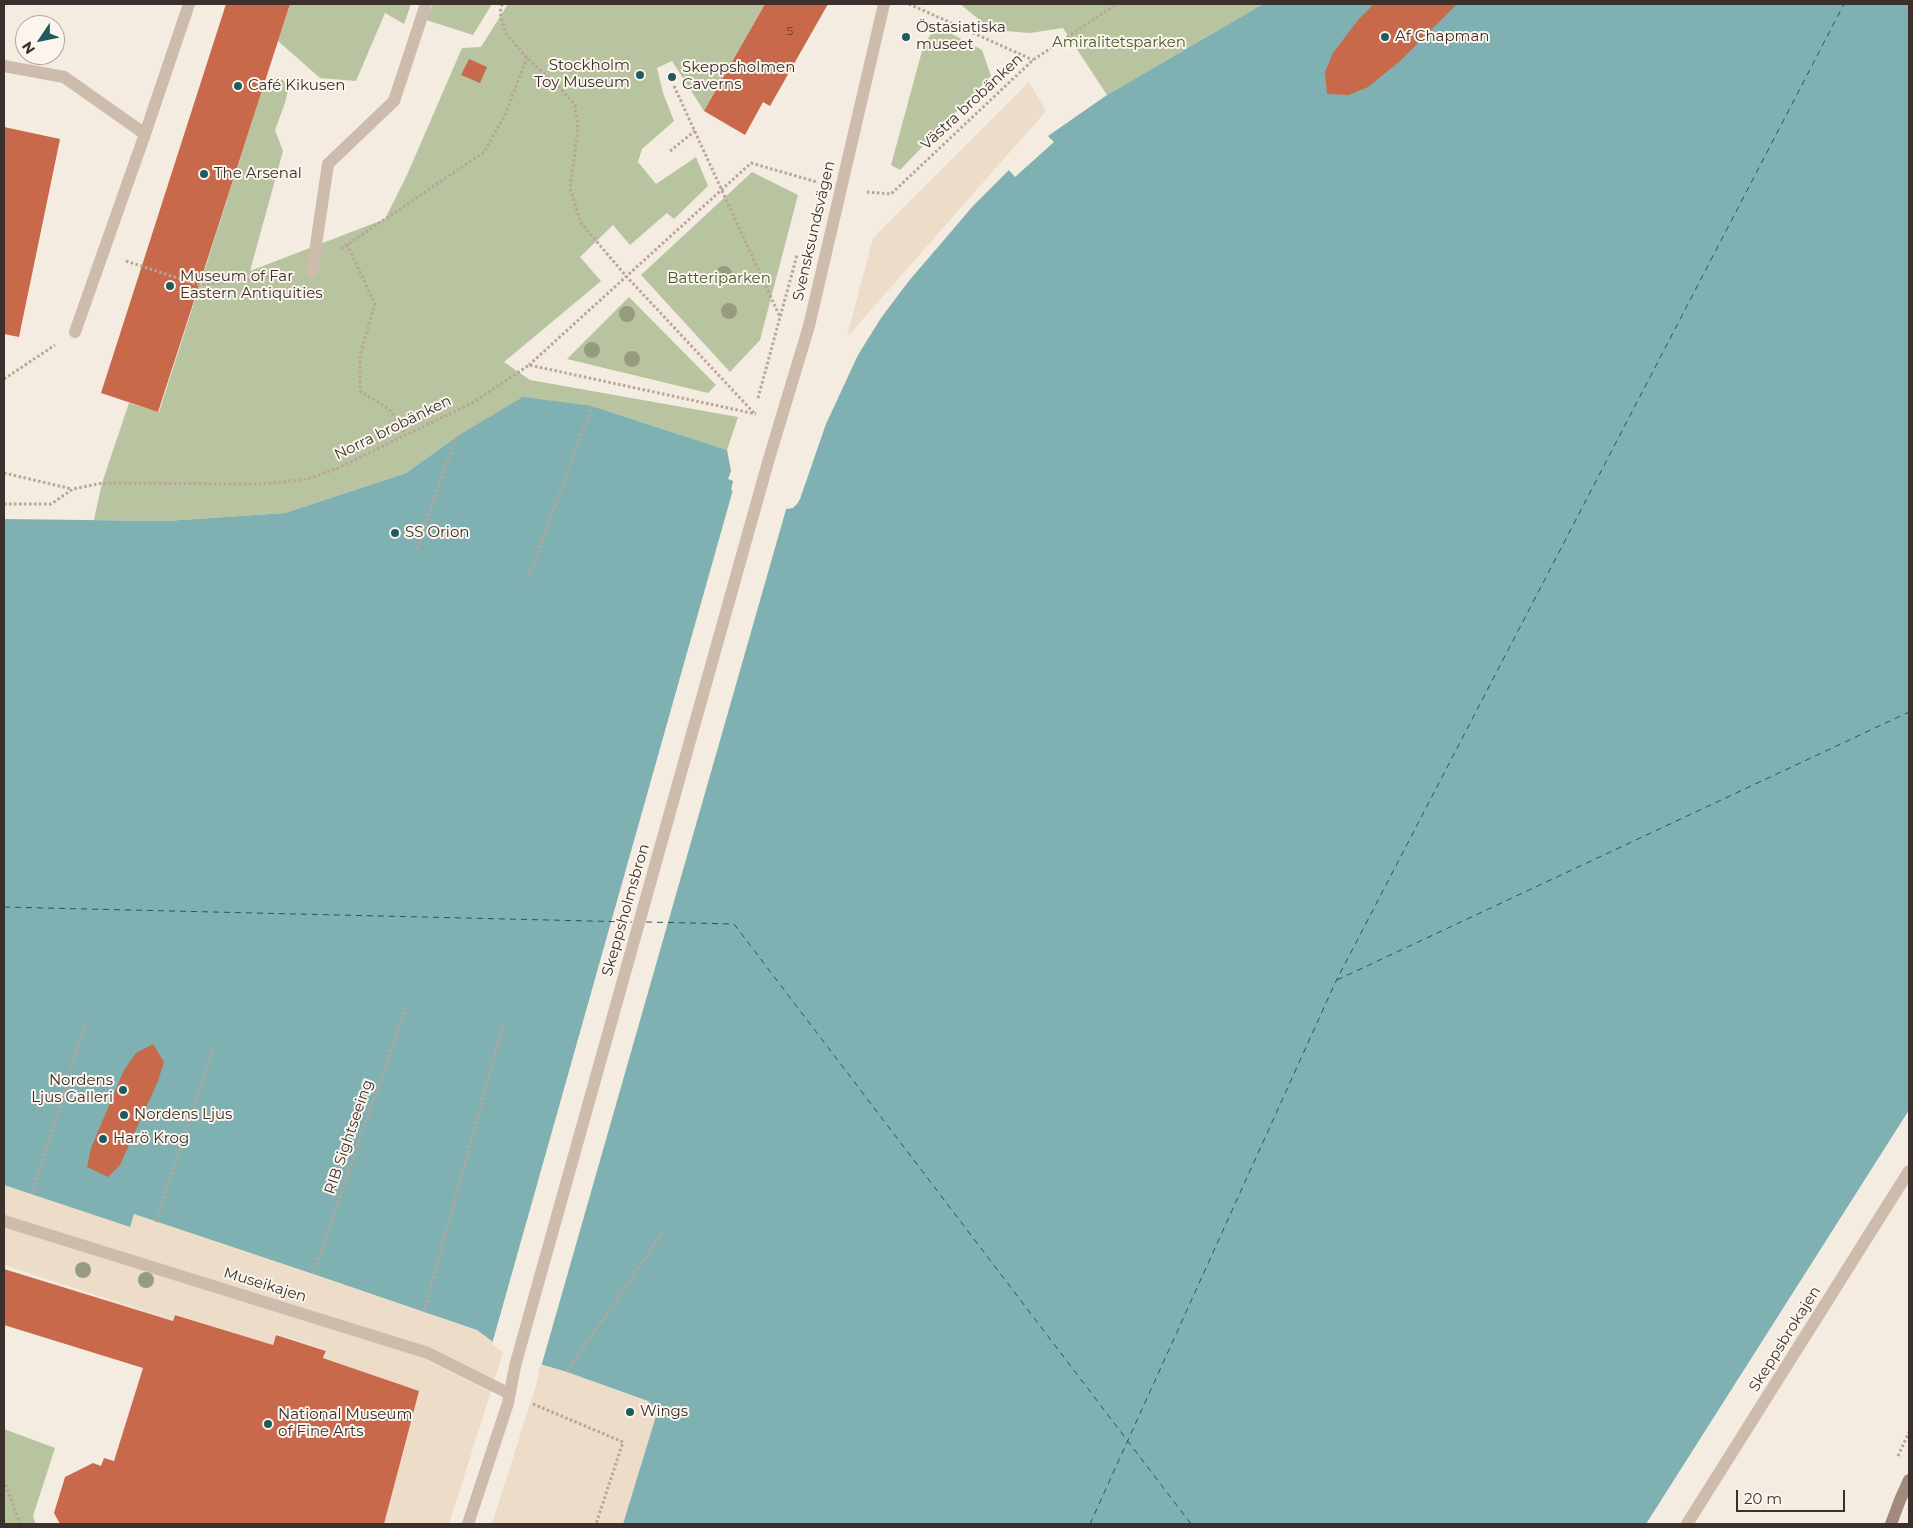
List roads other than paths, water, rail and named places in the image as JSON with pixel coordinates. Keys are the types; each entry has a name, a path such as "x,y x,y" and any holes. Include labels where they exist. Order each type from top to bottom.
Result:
{"street":[{"path":"75,332 189,4"},
{"path":"312,272 328,164 394,101 426,4"},
{"name":"Svensksundsvägen","path":"768,462 809,326 884,4"},
{"path":"4,66 64,77 145,134"},
{"name":"Skeppsholmsbron","path":"468,1524 510,1394 515,1366 768,462"},
{"name":"Skeppsbrokajen","path":"1687,1524 1909,1171"},
{"name":"Museikajen","path":"4,1221 428,1353 510,1394"},
{"path":"1891,1524 1909,1480"}],"water":[{"path":"1263,4 1909,4 1909,1110 1646,1524 623,1524 656,1416 654,1407 648,1401 533,1362 504,1350 477,1330 313,1274 134,1214 130,1227 4,1185 4,519 166,521 285,513 406,473 456,437 523,397 592,406 727,450 731,471 728,479 733,481 731,490 787,509 793,508 800,499 826,424 858,355 881,318 908,282 973,206 1009,170 1015,177 1054,142 1048,136 1107,95"}],"place":[{"name":"Östasiatiska museet","path":"906,37"},
{"name":"Af Chapman","path":"1385,37"},
{"name":"Stockholm Toy Museum","path":"640,75"},
{"name":"Skeppsholmen Caverns","path":"672,77"},
{"name":"Café Kikusen","path":"238,86"},
{"name":"The Arsenal","path":"204,174"},
{"name":"Museum of Far Eastern Antiquities","path":"170,286"},
{"name":"SS Orion","path":"395,533"},
{"name":"Nordens Ljus Galleri","path":"123,1090"},
{"name":"Nordens Ljus","path":"124,1115"},
{"name":"Harö Krog","path":"103,1139"},
{"name":"Wings","path":"630,1412"},
{"name":"National Museum of Fine Arts","path":"268,1424"}],"park label":[{"name":"Amiralitetsparken","path":"1119,43"},
{"name":"Batteriparken","path":"719,279"}]}
